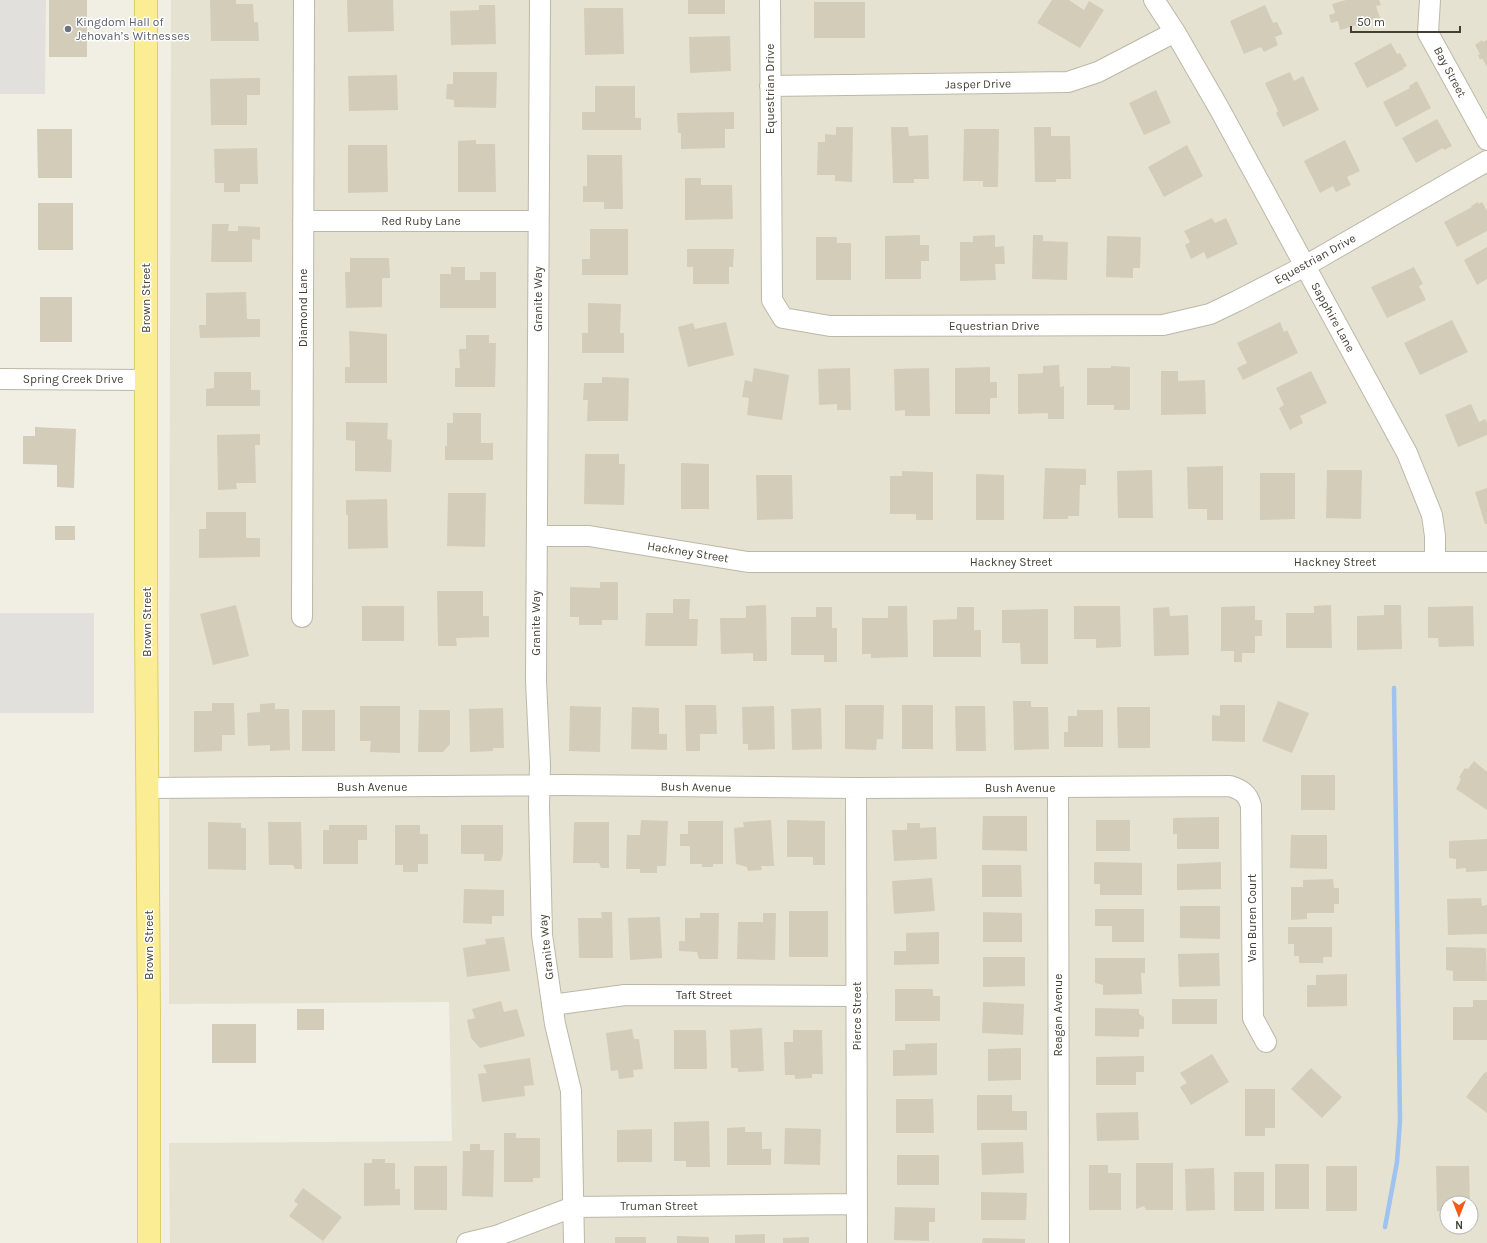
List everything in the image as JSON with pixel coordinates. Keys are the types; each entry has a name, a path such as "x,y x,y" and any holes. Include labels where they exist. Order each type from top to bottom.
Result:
{"main road":[{"name":"Brown Street","path":"146,0 146,380 150,1243"}],"street":[{"name":"Diamond Lane","path":"302,617 304,0"},
{"name":"Granite Way","path":"540,0 536,681 540,786 542,935 554,1024 571,1091 574,1243"},
{"name":"Equestrian Drive","path":"770,0 772,300 782,318 830,326 1163,325 1210,314 1305,266 1487,161"},
{"name":"Sapphire Lane","path":"1154,0 1176,32 1220,110 1407,453 1432,515 1435,536 1435,562"},
{"name":"Bay Street","path":"1430,0 1428,33 1487,140"},
{"name":"Jasper Drive","path":"770,86 1068,82 1098,72 1176,32"},
{"name":"Red Ruby Lane","path":"303,221 538,222"},
{"name":"Spring Creek Drive","path":"0,379 146,380"},
{"name":"Hackney Street","path":"537,536 589,536 748,562 1487,562"},
{"name":"Bush Avenue","path":"148,788 540,786 1058,788 1230,786 1244,792"},
{"name":"Pierce Street","path":"856,788 857,1243"},
{"name":"Reagan Avenue","path":"1058,788 1059,1243"},
{"name":"Van Buren Court","path":"1244,792 1249,799 1251,806 1253,1018 1266,1042"},
{"name":"Taft Street","path":"552,1005 625,995 857,996"},
{"name":"Truman Street","path":"467,1243 496,1236 573,1207 857,1204"}],"shaded area":[{"path":"0,0 46,0 45,94 0,94"},
{"path":"171,0 1487,0 1487,1243 170,1243 169,1143 452,1141 449,1002 169,1004"},
{"path":"0,613 94,613 94,713 0,713"}],"building":[{"name":"Kingdom Hall of Jehovah’s Witnesses","path":"49,0 87,0 87,57 49,57"},
{"path":"210,0 236,0 236,4 253,4 254,22 258,22 259,41 211,41"},
{"path":"347,0 393,0 394,31 348,32"},
{"path":"688,0 725,0 725,14 688,14"},
{"path":"1052,0 1069,0 1084,10 1089,1 1104,10 1080,48 1037,23"},
{"path":"1346,0 1379,0 1381,5 1376,6 1380,18 1340,30 1338,21 1331,23 1329,15 1335,13 1332,4"},
{"path":"814,2 865,2 865,38 814,38"},
{"path":"479,5 495,5 496,44 451,45 450,11 479,10"},
{"path":"1265,5 1273,23 1277,22 1283,34 1275,37 1278,45 1264,52 1261,47 1244,54 1230,21"},
{"path":"584,8 623,8 624,54 585,55"},
{"path":"730,36 731,71 690,73 689,37"},
{"path":"1482,40 1483,42 1487,40 1487,67 1482,58 1480,60 1478,55 1480,54 1475,45"},
{"path":"1391,43 1397,54 1400,53 1407,66 1367,88 1354,63"},
{"path":"453,72 497,72 496,108 454,107 454,100 446,99 447,84 453,84"},
{"path":"1290,72 1294,81 1303,76 1319,110 1283,127 1276,113 1278,111 1265,83"},
{"path":"397,75 398,110 349,111 348,76"},
{"path":"260,78 260,95 247,95 247,125 211,125 210,79"},
{"path":"1417,81 1431,108 1396,127 1383,102 1410,88 1409,86"},
{"path":"595,86 635,86 635,118 641,118 641,130 582,130 582,112 595,112"},
{"path":"1156,90 1171,123 1144,135 1129,103"},
{"path":"734,112 734,129 725,129 725,148 681,149 681,133 678,133 677,113"},
{"path":"1437,119 1452,146 1444,150 1443,148 1416,163 1402,138"},
{"path":"836,127 853,127 852,182 835,181 835,175 817,175 818,142 825,142 825,134 836,135"},
{"path":"891,127 908,127 909,136 928,135 929,179 914,179 914,183 893,183"},
{"path":"1034,127 1051,127 1051,136 1070,136 1071,179 1056,179 1056,182 1035,182"},
{"path":"37,129 72,129 72,178 38,178"},
{"path":"964,129 999,129 998,187 983,187 983,181 963,181"},
{"path":"476,140 476,144 495,144 496,192 458,192 458,141"},
{"path":"1345,140 1360,171 1347,177 1351,185 1336,192 1333,186 1320,193 1304,161"},
{"path":"348,145 387,145 388,192 348,193"},
{"path":"1187,145 1203,176 1164,197 1148,167"},
{"path":"257,148 258,184 240,184 240,192 224,192 224,183 215,183 214,149"},
{"path":"587,155 622,155 623,209 604,209 604,202 583,202 583,186 587,186"},
{"path":"685,178 701,178 701,185 732,185 733,219 685,220"},
{"path":"1478,202 1479,204 1482,202 1487,211 1487,231 1457,247 1444,222 1472,207 1471,206"},
{"path":"38,203 73,203 73,250 38,250"},
{"path":"1212,218 1215,223 1226,218 1238,244 1207,259 1204,252 1191,259 1185,245 1190,242 1184,231"},
{"path":"212,224 229,224 228,231 238,231 238,226 260,227 260,240 252,239 252,262 211,262"},
{"path":"590,229 628,229 628,275 582,275 582,259 590,259"},
{"path":"920,235 920,245 929,245 929,261 921,261 921,279 885,279 885,236"},
{"path":"995,235 995,247 1004,246 1005,264 995,264 996,280 960,281 960,242 973,242 973,236"},
{"path":"1033,235 1043,235 1043,241 1068,242 1067,280 1032,279"},
{"path":"1107,236 1141,237 1140,268 1133,268 1133,278 1106,277"},
{"path":"816,237 837,237 837,243 851,243 851,280 816,280"},
{"path":"1487,247 1487,279 1477,285 1464,260"},
{"path":"687,249 734,249 733,267 729,267 729,284 693,284 693,267 687,267"},
{"path":"350,258 389,258 390,278 382,278 382,307 346,308 345,272 350,272"},
{"path":"451,267 465,267 465,280 480,280 480,272 496,272 496,308 440,308 440,274 451,274"},
{"path":"1414,267 1423,284 1419,286 1426,300 1387,318 1371,287"},
{"path":"246,292 247,319 260,319 260,337 200,338 199,325 206,325 206,293"},
{"path":"40,297 72,297 72,342 40,342"},
{"path":"588,303 621,304 620,333 624,333 624,353 582,353 582,333 588,333"},
{"path":"1452,320 1468,352 1420,375 1404,343"},
{"path":"726,322 734,355 688,367 678,327 693,323 695,329"},
{"path":"1280,322 1284,332 1287,330 1298,353 1243,380 1237,368 1247,363 1237,343"},
{"path":"349,331 387,334 387,383 345,383 345,367 350,367"},
{"path":"466,335 489,335 489,343 496,343 495,387 455,387 455,368 460,368 459,349 466,349"},
{"path":"1059,365 1060,387 1064,386 1064,419 1048,419 1048,413 1018,414 1018,374 1043,373 1043,366"},
{"path":"1111,366 1130,367 1130,410 1114,410 1114,405 1087,405 1087,368 1111,368"},
{"path":"990,367 990,382 997,382 997,398 990,398 990,414 955,414 955,368"},
{"path":"754,368 789,375 782,420 747,415 749,398 742,397 745,380 752,382"},
{"path":"850,368 851,410 837,410 837,404 819,405 818,369"},
{"path":"929,368 930,416 905,416 905,410 895,411 894,369"},
{"path":"1161,371 1178,371 1178,381 1205,380 1206,414 1161,415"},
{"path":"1311,371 1327,403 1300,416 1303,423 1290,430 1279,408 1284,405 1276,388"},
{"path":"214,372 251,372 251,390 260,390 260,406 206,406 206,389 214,388"},
{"path":"602,377 629,378 628,421 587,421 588,400 583,400 584,383 602,383"},
{"path":"1471,404 1479,422 1485,419 1487,423 1487,435 1458,447 1445,415"},
{"path":"453,413 481,413 481,443 493,443 493,460 445,460 445,446 447,446 447,423 453,423"},
{"path":"346,422 388,423 387,439 392,440 391,472 355,471 355,441 346,440"},
{"path":"35,427 76,429 74,488 57,487 57,465 23,464 23,436 35,436"},
{"path":"260,434 260,445 255,445 256,483 236,483 237,489 218,490 217,435"},
{"path":"585,454 619,454 619,464 625,464 624,505 584,504"},
{"path":"681,463 709,464 709,509 681,509"},
{"path":"1223,466 1223,520 1207,520 1207,509 1188,509 1187,467"},
{"path":"1045,468 1086,469 1086,485 1080,485 1079,516 1068,516 1068,519 1043,519"},
{"path":"1152,470 1153,518 1118,518 1117,471"},
{"path":"1327,470 1362,470 1361,519 1326,518"},
{"path":"902,471 933,472 933,520 916,520 916,514 890,514 890,476 902,476"},
{"path":"1260,473 1295,473 1295,519 1260,520"},
{"path":"976,474 1004,475 1004,520 976,520"},
{"path":"756,475 792,475 793,519 757,520"},
{"path":"1487,488 1487,524 1485,524 1475,492"},
{"path":"448,493 486,493 485,547 447,546"},
{"path":"387,499 388,548 348,549 348,515 346,515 346,500"},
{"path":"206,512 246,512 246,538 260,538 260,557 199,558 199,529 206,529"},
{"path":"55,526 75,526 75,540 55,540"},
{"path":"600,582 618,582 618,620 602,620 602,625 579,625 579,617 570,617 570,587 600,588"},
{"path":"437,591 483,591 483,616 489,616 489,637 456,638 457,646 438,646"},
{"path":"673,599 690,599 689,619 698,619 697,646 645,646 646,613 673,613"},
{"path":"236,605 249,656 213,665 200,614"},
{"path":"766,605 767,661 753,661 753,653 721,654 720,618 746,618 746,606"},
{"path":"1331,605 1332,648 1286,648 1286,613 1314,613 1314,606"},
{"path":"1384,605 1401,605 1402,649 1357,650 1357,616 1384,615"},
{"path":"362,606 404,606 404,641 362,641"},
{"path":"888,606 907,606 908,657 871,658 871,654 862,654 862,618 888,618"},
{"path":"1074,606 1120,606 1121,647 1096,648 1096,639 1074,639"},
{"path":"1255,606 1255,620 1262,620 1262,636 1255,636 1255,653 1242,653 1242,662 1234,662 1234,651 1221,651 1221,607"},
{"path":"1473,606 1474,646 1439,647 1438,638 1428,638 1428,607"},
{"path":"816,607 832,607 832,628 837,628 837,662 824,662 824,655 791,655 791,617 816,617"},
{"path":"957,607 974,607 974,630 981,630 981,657 933,657 933,620 957,619"},
{"path":"1169,607 1170,616 1188,615 1189,655 1154,656 1153,608"},
{"path":"1048,609 1048,664 1021,664 1020,643 1002,643 1002,610"},
{"path":"1013,701 1031,701 1031,707 1048,707 1049,749 1014,750"},
{"path":"1278,701 1309,713 1292,753 1262,741"},
{"path":"212,703 234,703 235,735 222,735 222,751 194,752 194,711 212,711"},
{"path":"275,703 275,709 289,709 290,750 270,751 270,745 248,746 247,713 260,712 260,704"},
{"path":"685,705 716,705 717,734 700,734 700,751 686,751"},
{"path":"845,705 884,705 883,739 877,739 876,750 845,749"},
{"path":"902,705 933,705 933,749 902,749"},
{"path":"1220,705 1245,705 1245,742 1212,741 1212,715 1220,716"},
{"path":"360,706 400,706 400,753 370,752 371,741 360,741"},
{"path":"570,706 601,707 600,752 569,751"},
{"path":"774,706 775,749 748,750 748,744 743,744 742,707"},
{"path":"955,706 985,706 986,751 956,751"},
{"path":"632,707 659,708 659,734 667,734 667,750 631,749"},
{"path":"1117,707 1150,707 1150,748 1118,748"},
{"path":"503,708 504,748 493,748 493,751 470,752 469,709"},
{"path":"821,708 822,749 792,750 791,709"},
{"path":"302,710 335,710 335,751 302,751"},
{"path":"419,710 450,710 450,744 443,752 418,752"},
{"path":"1077,710 1103,710 1103,747 1064,747 1064,732 1068,732 1068,716 1077,716"},
{"path":"1474,761 1487,772 1487,810 1456,789 1461,779 1459,777 1465,768 1468,769"},
{"path":"1301,775 1335,775 1335,810 1301,810"},
{"path":"983,816 1027,816 1027,851 982,850"},
{"path":"1219,817 1219,849 1177,849 1177,834 1173,834 1173,818"},
{"path":"641,820 668,821 666,866 657,866 657,873 640,873 640,869 626,869 627,835 640,835"},
{"path":"771,820 774,866 761,866 762,870 748,871 747,867 736,864 734,828 744,827 743,822"},
{"path":"787,820 825,821 825,865 813,865 813,857 787,857"},
{"path":"1096,820 1130,820 1130,851 1096,851"},
{"path":"688,821 723,821 723,864 713,864 713,867 702,867 702,864 690,864 690,846 680,846 680,834 688,834"},
{"path":"208,822 241,823 241,828 246,828 246,870 208,869"},
{"path":"268,822 301,822 302,869 295,869 293,865 269,865"},
{"path":"574,822 609,822 609,868 601,868 599,863 573,863"},
{"path":"907,823 920,823 920,828 936,827 937,859 894,861 892,830 907,830"},
{"path":"329,825 367,825 367,840 358,840 358,864 323,864 323,830 329,830"},
{"path":"395,825 420,825 420,834 428,834 428,864 418,864 418,872 403,872 403,865 395,865"},
{"path":"461,825 503,825 503,854 501,861 484,861 484,854 461,854"},
{"path":"1291,835 1327,835 1327,869 1290,868"},
{"path":"1487,839 1487,871 1466,872 1466,868 1456,869 1456,859 1449,858 1449,841"},
{"path":"1094,862 1142,863 1142,895 1100,895 1100,884 1094,884"},
{"path":"1221,862 1221,889 1177,890 1177,864"},
{"path":"982,865 1021,865 1022,897 982,897"},
{"path":"932,878 935,911 894,914 892,881"},
{"path":"1333,879 1334,888 1339,888 1339,904 1334,904 1334,913 1307,913 1307,919 1291,920 1291,887 1303,887 1303,880"},
{"path":"464,889 504,890 504,916 492,916 492,924 463,923"},
{"path":"1481,898 1482,906 1487,905 1487,934 1448,935 1447,899"},
{"path":"1180,906 1220,906 1220,939 1180,938"},
{"path":"1095,909 1144,909 1144,942 1112,942 1112,926 1095,926"},
{"path":"789,911 828,911 828,957 789,957"},
{"path":"601,912 612,912 613,958 579,958 578,918 602,918"},
{"path":"983,912 1022,913 1022,942 983,942"},
{"path":"700,913 719,913 718,959 699,959 697,952 679,951 679,941 685,941 685,918 700,918"},
{"path":"763,913 776,913 775,960 737,959 738,922 763,922"},
{"path":"660,917 662,958 630,960 628,918"},
{"path":"1288,927 1332,927 1332,957 1323,957 1323,963 1299,963 1299,956 1294,956 1294,944 1288,944"},
{"path":"939,932 939,964 894,965 894,951 906,951 906,933"},
{"path":"504,937 510,971 467,977 463,948 486,944 485,939"},
{"path":"1446,947 1486,948 1487,981 1453,981 1453,971 1446,970"},
{"path":"1219,953 1220,986 1179,987 1178,954"},
{"path":"983,957 1025,957 1025,986 983,987"},
{"path":"1095,958 1145,958 1145,973 1141,973 1142,994 1103,995 1103,985 1095,983"},
{"path":"1347,974 1347,1006 1307,1007 1307,985 1316,985 1316,975"},
{"path":"895,989 933,989 933,996 940,996 940,1021 895,1021"},
{"path":"1172,999 1217,999 1217,1024 1172,1024"},
{"path":"1473,1000 1487,1000 1487,1040 1453,1040 1453,1007 1473,1007"},
{"path":"501,1001 504,1012 517,1009 525,1036 480,1048 471,1038 467,1020 475,1018 472,1009"},
{"path":"983,1002 1024,1004 1023,1035 982,1033"},
{"path":"1095,1008 1139,1009 1139,1014 1144,1017 1144,1029 1139,1029 1139,1037 1095,1036"},
{"path":"297,1009 324,1009 324,1030 297,1030"},
{"path":"212,1024 256,1024 256,1063 212,1063"},
{"path":"762,1028 764,1071 738,1072 738,1068 731,1068 730,1030"},
{"path":"632,1029 634,1039 639,1039 643,1069 633,1070 634,1077 619,1079 618,1070 611,1071 606,1033"},
{"path":"674,1030 706,1030 707,1069 674,1069"},
{"path":"793,1030 822,1030 823,1074 812,1074 812,1078 795,1079 795,1075 785,1075 784,1042 793,1042"},
{"path":"937,1043 937,1075 893,1076 893,1050 905,1050 905,1044"},
{"path":"1021,1048 1021,1080 988,1081 988,1049"},
{"path":"1212,1054 1229,1082 1191,1105 1180,1087 1187,1083 1180,1073"},
{"path":"1144,1056 1144,1072 1136,1072 1136,1085 1096,1085 1096,1057"},
{"path":"530,1058 534,1085 524,1086 525,1096 482,1102 478,1074 487,1073 483,1065"},
{"path":"1311,1068 1342,1097 1322,1118 1291,1089"},
{"path":"1485,1072 1487,1073 1487,1113 1466,1097"},
{"path":"1245,1089 1275,1089 1275,1128 1265,1128 1265,1136 1245,1136"},
{"path":"977,1095 1012,1095 1012,1111 1027,1111 1027,1130 977,1130"},
{"path":"896,1099 933,1099 934,1133 896,1133"},
{"path":"1138,1112 1139,1140 1097,1141 1096,1113"},
{"path":"709,1121 710,1167 686,1167 686,1161 674,1161 674,1122"},
{"path":"745,1127 745,1132 762,1132 762,1149 771,1149 771,1165 727,1165 727,1128"},
{"path":"785,1128 821,1129 820,1165 784,1164"},
{"path":"652,1129 652,1162 617,1162 617,1130"},
{"path":"504,1133 516,1133 516,1138 540,1138 540,1178 533,1178 533,1182 504,1182"},
{"path":"1023,1142 1024,1173 982,1175 981,1143"},
{"path":"470,1144 480,1144 480,1150 494,1150 493,1197 462,1196 463,1151 470,1151"},
{"path":"897,1155 939,1155 939,1185 897,1185"},
{"path":"372,1159 385,1159 385,1163 395,1163 395,1189 400,1189 400,1205 364,1206 364,1163 372,1163"},
{"path":"1136,1163 1173,1163 1173,1210 1146,1210 1144,1206 1136,1209"},
{"path":"1275,1164 1309,1164 1309,1209 1275,1209"},
{"path":"1089,1165 1108,1165 1108,1173 1121,1173 1121,1210 1089,1210"},
{"path":"414,1166 447,1166 447,1210 414,1210"},
{"path":"1326,1166 1357,1166 1357,1211 1326,1211"},
{"path":"1436,1166 1469,1166 1470,1195 1439,1195 1439,1211 1437,1211"},
{"path":"1214,1168 1215,1210 1186,1211 1185,1169"},
{"path":"1234,1172 1264,1172 1264,1211 1234,1211"},
{"path":"303,1188 342,1217 323,1241 289,1216 298,1204 294,1201"},
{"path":"981,1192 1027,1193 1026,1220 981,1220"},
{"path":"895,1207 935,1208 935,1222 929,1222 929,1241 894,1240"},
{"path":"765,1234 765,1243 735,1243 735,1235"},
{"path":"677,1236 709,1237 709,1243 677,1243"},
{"path":"615,1237 646,1237 646,1243 615,1243"},
{"path":"809,1237 809,1243 783,1243 783,1238"},
{"path":"983,1238 1025,1239 1025,1243 982,1243"}],"waterway":[{"path":"1385,1227 1397,1162 1400,1121 1394,688"}],"place":[{"name":"Kingdom Hall of Jehovah’s Witnesses","path":"68,29"}]}
